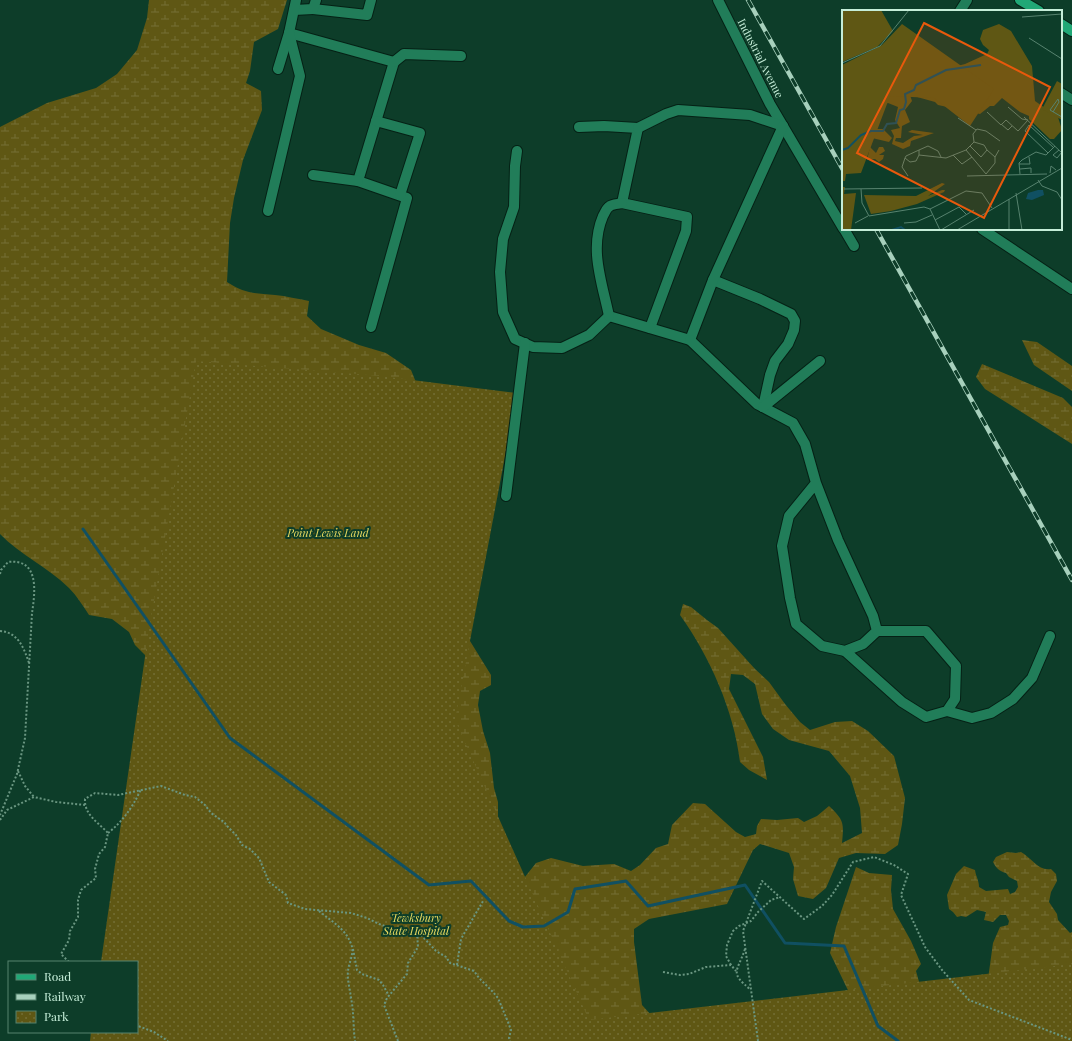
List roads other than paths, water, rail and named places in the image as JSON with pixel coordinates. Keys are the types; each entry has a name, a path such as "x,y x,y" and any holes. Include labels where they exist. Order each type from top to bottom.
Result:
{"main road":[{"path":"1020,0 1037,10"},
{"path":"1062,25 1072,31"}],"street":[{"path":"278,69 289,33 295,5 315,5 367,15 371,0"},
{"name":"Industrial Avenue","path":"718,0 770,104 842,226"},
{"path":"961,10 967,0"},
{"path":"289,33 394,62"},
{"path":"268,211 300,76 289,33"},
{"path":"358,181 394,62 404,54 461,56"},
{"path":"1062,94 1072,100"},
{"path":"579,127 604,126 638,128 666,114 678,110 750,115 783,126 713,280 690,340"},
{"path":"376,121 420,133 400,195"},
{"path":"622,203 638,128"},
{"path":"517,151 514,207 503,239 500,272 503,312 515,339 533,347 562,348 589,335 609,316"},
{"path":"313,175 358,181 407,198 371,327"},
{"path":"609,316 597,261 596,241 601,221 606,210 610,206 622,203 687,217 686,231 650,328"},
{"name":"Industrial Avenue","path":"844,230 854,246"},
{"path":"984,230 1072,289"},
{"path":"713,280 792,314 795,321 794,330 788,344 780,353 772,368 763,407"},
{"path":"609,316 690,340 757,404 794,423 805,444 816,483 838,540 874,616 877,631"},
{"path":"506,496 525,343"},
{"path":"763,407 820,361"},
{"path":"816,483 789,516 782,546 790,598 796,624 822,646 845,651 902,702 926,717 947,711 972,718 991,713 1013,700 1032,678 1050,636"},
{"path":"845,651 863,644 877,631 926,631 956,666 955,699 947,711"}],"waterway":[{"path":"83,529 230,738 429,885 471,881 509,921 523,927 544,926 568,912 575,889 626,881 648,906 745,885 785,943 844,946 878,1026 898,1041"}],"railway":[{"path":"748,0 842,168"},
{"path":"877,230 1072,580"}],"park label":[{"name":"Point Lewis Land","path":"328,532"},
{"name":"Tewksbury State Hospital","path":"416,923"}]}
